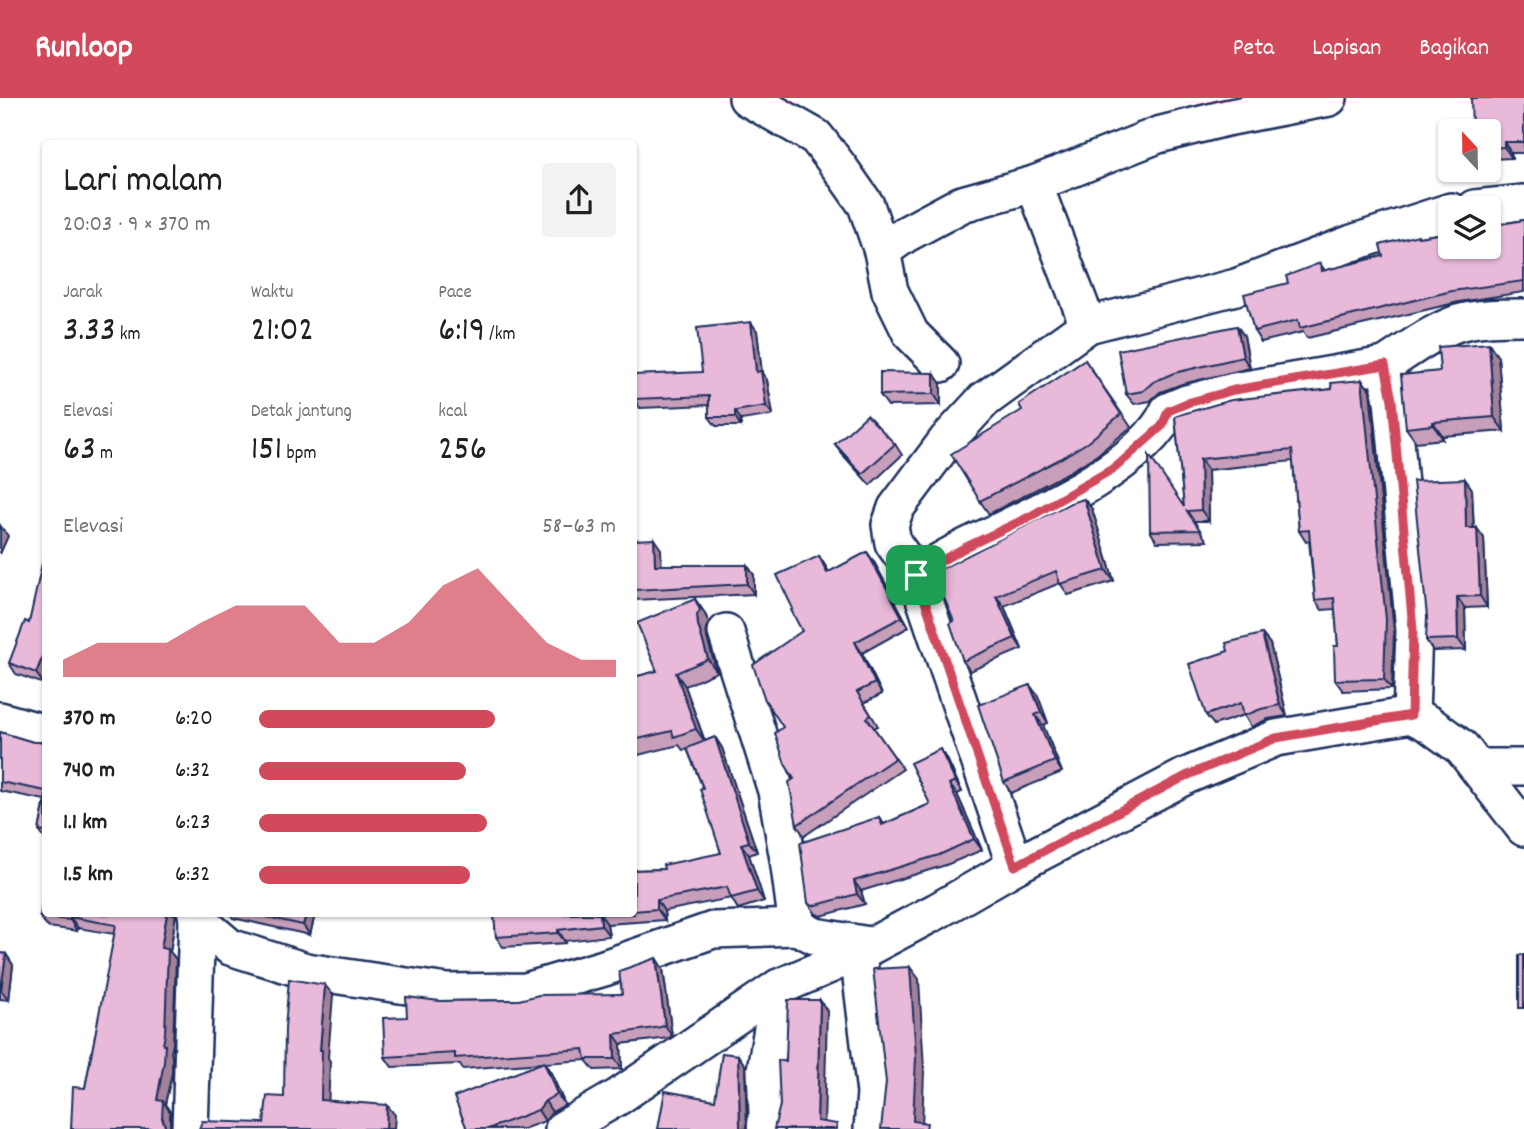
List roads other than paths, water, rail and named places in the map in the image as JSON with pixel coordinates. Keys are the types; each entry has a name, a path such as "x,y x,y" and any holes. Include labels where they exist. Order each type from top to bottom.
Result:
{"street":[{"path":"747,98 816,137 866,205 882,251 890,291 911,334 941,364"},
{"path":"882,251 906,234 962,204 1034,184 1158,135 1226,118 1329,98"},
{"path":"1034,184 1088,325"},
{"path":"1501,205 1524,203"},
{"path":"1015,866 916,575 893,543 890,525 896,508 947,440 984,400 1088,325 1236,287 1352,243 1438,215"},
{"path":"916,575 1031,516 1116,467 1162,426 1168,411 1234,390 1385,365 1428,337 1458,323 1497,317 1524,317"},
{"path":"1385,365 1392,400 1413,629 1411,715"},
{"path":"726,632 776,791 797,926"},
{"path":"563,1129 618,1097 779,987 864,949 1186,776 1276,738 1411,715 1429,723 1462,748 1524,828"},
{"path":"0,720 42,732"},
{"path":"1477,767 1524,767"},
{"path":"190,1129 196,917"},
{"path":"197,917 230,947 306,971 447,992 526,991 604,968 713,930 797,926 815,936 864,949"},
{"path":"864,949 875,1093 872,1129"},
{"path":"765,1129 765,1070 779,987"}]}
